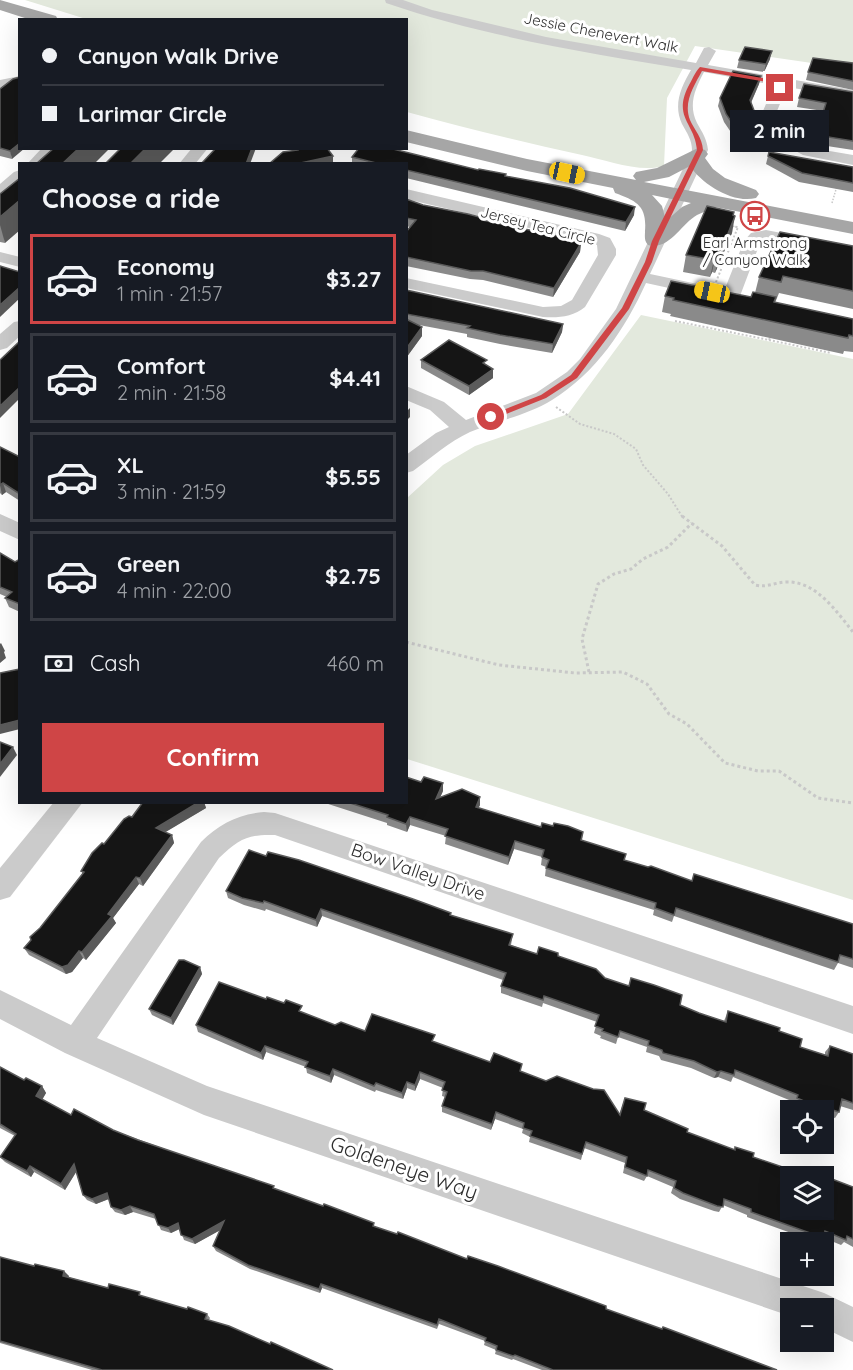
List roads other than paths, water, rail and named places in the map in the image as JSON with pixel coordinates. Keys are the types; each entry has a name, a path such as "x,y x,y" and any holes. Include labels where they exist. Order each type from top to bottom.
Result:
{"main road":[{"path":"0,5 20,17"},
{"path":"0,17 20,17"},
{"path":"408,125 497,147 643,176 713,201 853,228"},
{"path":"408,136 567,173 633,193 648,200 653,206 657,225 655,241"},
{"path":"643,176 662,173 697,157 703,172 713,180 758,197"},
{"path":"567,173 758,197 853,215"},
{"path":"655,241 689,211 713,201"}],"street":[{"path":"2,0 20,17"},
{"name":"Jessie Chenevert Walk","path":"391,0 428,13 546,41 853,94"},
{"path":"408,464 433,444 464,428 543,397 574,376 626,309 655,241 697,157 699,139 687,120 684,108 687,95 709,51"},
{"path":"0,84 18,80"},
{"path":"782,82 770,111 772,119 791,143 808,152 849,160"},
{"path":"35,162 50,150"},
{"path":"188,162 199,150"},
{"path":"0,192 15,173"},
{"name":"Jersey Tea Circle","path":"408,194 593,238 604,242 608,249 607,255 579,303 574,309 564,312 543,312 408,283"},
{"path":"731,296 750,245 757,237 766,235 853,252"},
{"path":"0,257 18,262"},
{"path":"641,277 753,301"},
{"path":"0,344 18,328"},
{"path":"408,393 437,406 464,428"},
{"path":"0,521 18,532"},
{"path":"0,888 68,804"},
{"name":"Bow Valley Drive","path":"76,1043 210,850 238,827 258,823 276,824 853,1020"},
{"name":"Goldeneye Way","path":"0,1004 76,1043 204,1100 788,1298"},
{"path":"834,1315 853,1325"}],"place":[{"name":"Earl Armstrong / Canyon Walk","path":"755,216"}]}
